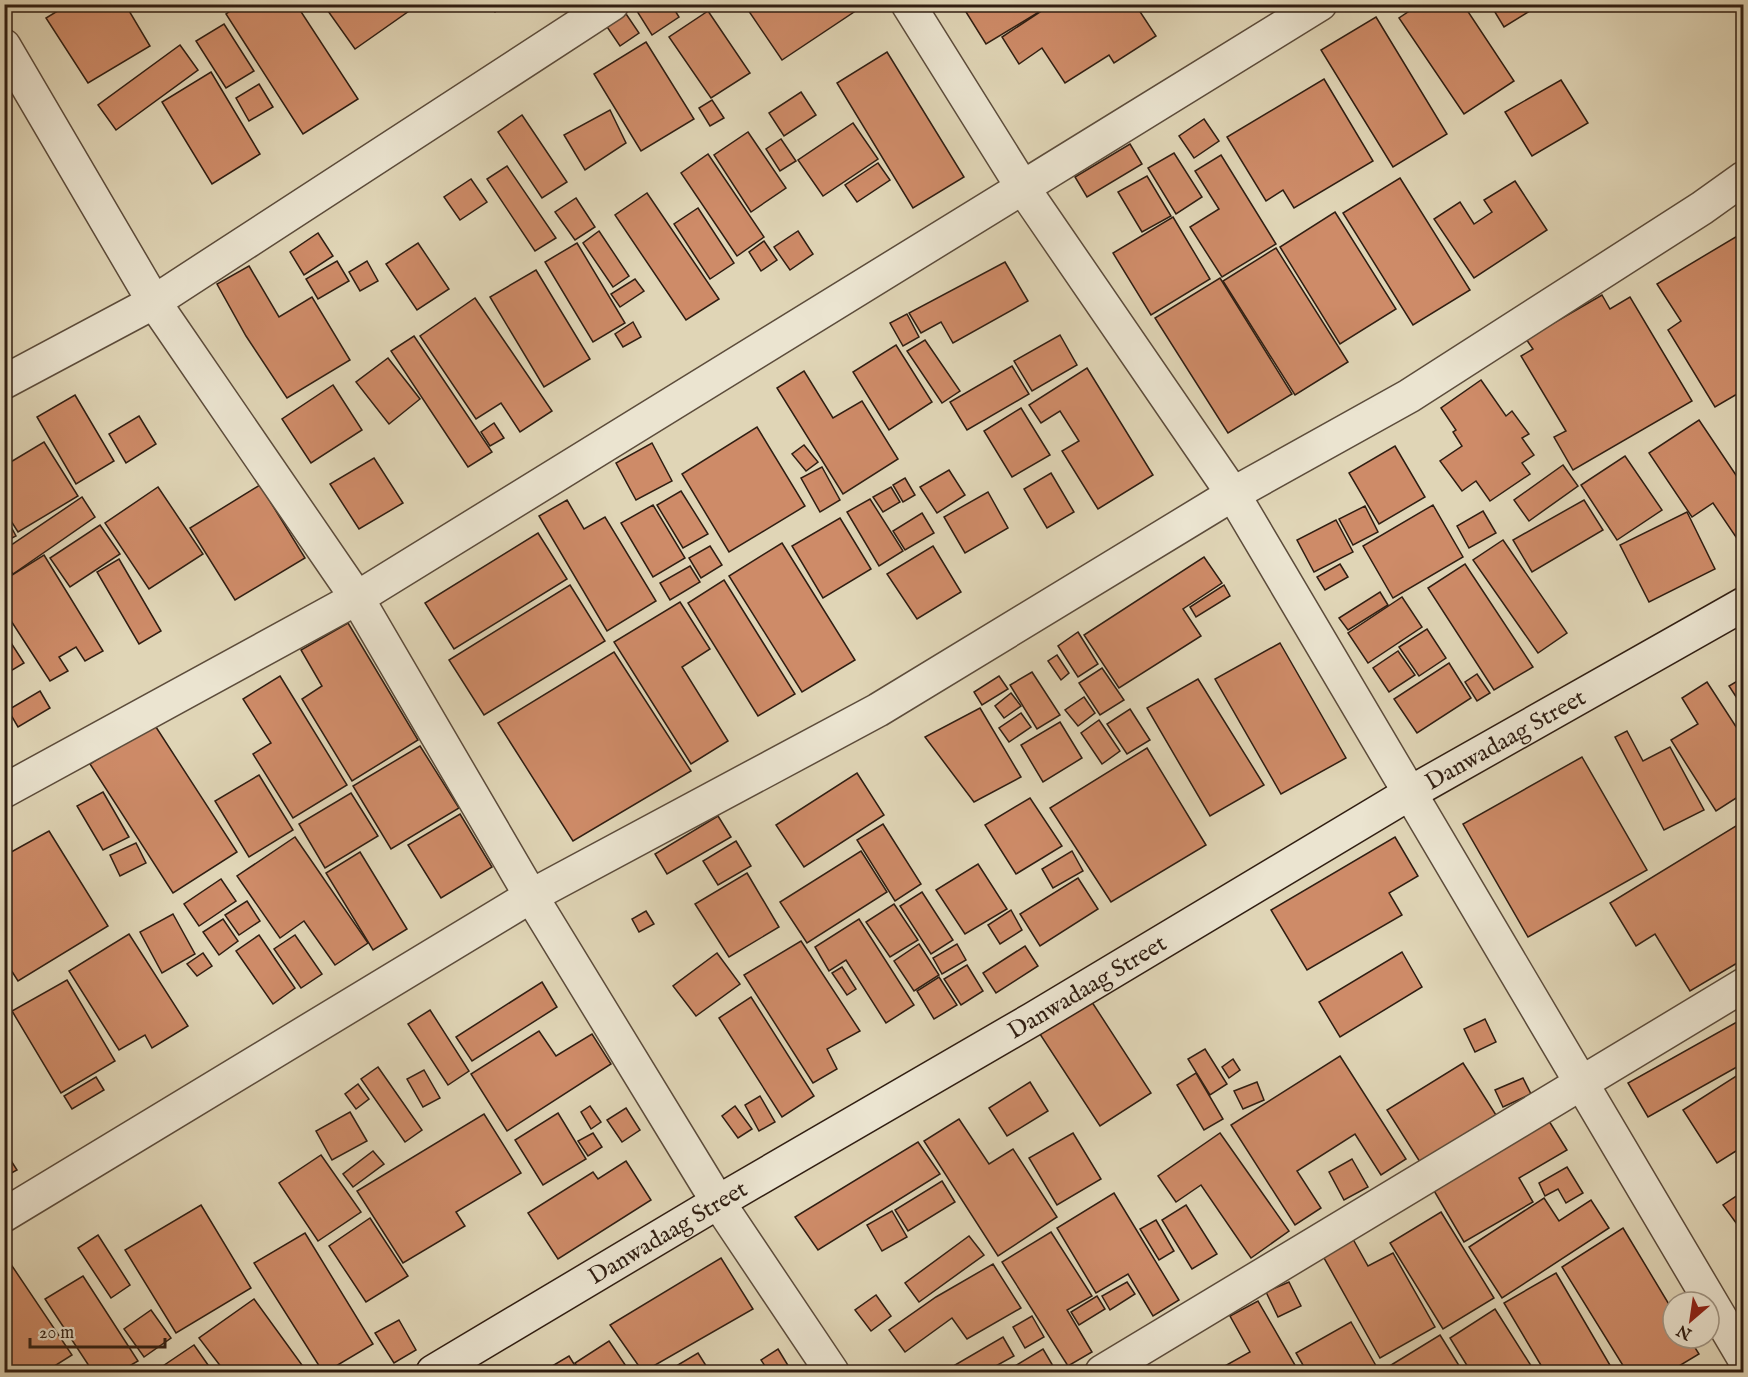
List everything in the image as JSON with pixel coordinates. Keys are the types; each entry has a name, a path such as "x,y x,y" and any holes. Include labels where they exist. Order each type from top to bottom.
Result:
{"street":[{"path":"4,382 154,302 612,4"},
{"path":"908,4 1023,188 1233,494 1743,1358"},
{"path":"4,791 357,598 1320,4"},
{"path":"4,46 154,302 357,598 531,896 718,1202 832,1372"},
{"path":"4,1215 531,896 878,710 1233,494 1409,396 1702,208 1743,178"},
{"name":"Danwadaag Street","path":"433,1372 718,1202 1033,1019 1410,793 1743,604"},
{"path":"1102,1372 1743,985"}],"building":[{"path":"69,4 125,4 150,46 88,83 46,18"},
{"path":"241,4 296,4 358,99 303,134 226,14"},
{"path":"323,4 419,4 355,49"},
{"path":"490,4 506,4 495,12"},
{"path":"640,4 671,4 679,17 652,35 635,8"},
{"path":"744,4 854,4 857,10 782,60"},
{"path":"961,4 1035,4 1039,12 986,44"},
{"path":"1052,4 1135,4 1156,36 1114,63 1109,55 1065,83 1042,48 1019,64 1002,37"},
{"path":"1420,4 1463,4 1514,81 1464,114 1399,18"},
{"path":"1490,4 1541,4 1504,27"},
{"path":"620,5 639,33 620,46 601,18"},
{"path":"708,11 750,73 711,98 669,37"},
{"path":"1376,17 1447,134 1393,167 1321,50"},
{"path":"224,24 254,71 226,88 196,41"},
{"path":"646,42 694,119 641,151 594,74"},
{"path":"180,45 198,70 116,130 98,105"},
{"path":"887,52 964,177 913,208 837,83"},
{"path":"211,72 260,154 212,184 162,102"},
{"path":"1324,79 1373,161 1294,208 1283,190 1266,201 1227,137"},
{"path":"1561,80 1588,123 1532,156 1505,112"},
{"path":"259,84 273,107 249,121 236,98"},
{"path":"801,92 816,115 784,136 769,113"},
{"path":"712,100 724,118 710,126 699,108"},
{"path":"610,110 626,143 585,170 564,135"},
{"path":"522,115 567,182 542,198 498,132"},
{"path":"1204,119 1219,141 1194,158 1179,136"},
{"path":"853,123 878,159 823,196 798,160"},
{"path":"748,132 786,188 751,212 714,155"},
{"path":"781,139 796,161 780,171 766,149"},
{"path":"1130,144 1142,164 1087,197 1075,177"},
{"path":"1174,153 1202,197 1176,214 1148,168"},
{"path":"708,154 764,237 737,256 681,173"},
{"path":"1221,155 1276,244 1222,277 1190,227 1219,209 1195,171"},
{"path":"878,163 890,180 857,202 845,185"},
{"path":"507,166 556,238 535,251 487,179"},
{"path":"1147,176 1171,216 1142,232 1118,192"},
{"path":"1400,178 1470,290 1413,325 1343,213"},
{"path":"471,179 487,202 460,220 444,197"},
{"path":"1515,181 1547,230 1474,278 1434,219 1460,202 1474,224 1492,212 1484,200"},
{"path":"647,193 719,299 686,320 615,215"},
{"path":"576,198 595,227 575,240 555,212"},
{"path":"698,208 734,263 710,279 674,224"},
{"path":"1335,212 1396,309 1340,344 1280,247"},
{"path":"1173,217 1210,279 1151,315 1113,253"},
{"path":"599,231 629,276 613,287 583,243"},
{"path":"798,231 813,254 790,270 774,247"},
{"path":"318,233 333,256 304,275 290,252"},
{"path":"1739,235 1744,242 1744,390 1715,407 1668,330 1681,321 1657,284"},
{"path":"764,241 777,260 761,271 749,252"},
{"path":"418,243 449,289 417,310 386,264"},
{"path":"577,243 625,323 593,342 545,262"},
{"path":"1276,248 1348,362 1295,395 1223,281"},
{"path":"337,261 349,281 318,299 306,279"},
{"path":"367,261 378,281 360,291 349,272"},
{"path":"1005,262 1028,301 953,343 941,322 921,333 909,313"},
{"path":"249,266 279,317 312,297 350,360 287,398 246,336 217,284"},
{"path":"536,270 590,359 544,387 490,297"},
{"path":"1220,278 1292,394 1228,433 1155,318"},
{"path":"635,279 644,291 620,307 611,294"},
{"path":"1602,295 1610,309 1630,297 1692,401 1573,470 1554,437 1566,431 1521,356 1533,349 1526,339"},
{"path":"475,298 552,411 520,432 501,403 476,419 420,336"},
{"path":"907,314 919,337 903,346 890,323"},
{"path":"633,322 641,337 623,347 615,334"},
{"path":"1060,335 1077,365 1032,391 1014,361"},
{"path":"414,336 492,452 468,467 391,351"},
{"path":"925,340 960,391 942,403 907,351"},
{"path":"896,345 932,402 889,430 853,372"},
{"path":"388,358 420,399 389,424 356,382"},
{"path":"1012,366 1029,394 967,430 950,402"},
{"path":"1087,368 1153,475 1098,509 1062,451 1079,441 1060,411 1041,423 1029,405"},
{"path":"804,371 833,418 862,401 898,459 843,494 777,388"},
{"path":"1481,380 1506,416 1512,411 1529,434 1522,438 1534,455 1522,463 1530,474 1490,501 1476,481 1462,491 1440,461 1462,446 1453,432 1456,430 1441,408"},
{"path":"333,385 362,430 311,463 282,419"},
{"path":"75,395 114,461 76,484 37,417"},
{"path":"1021,408 1050,455 1012,477 984,431"},
{"path":"139,416 156,444 126,463 109,434"},
{"path":"1699,420 1744,487 1742,546 1713,503 1692,517 1649,453"},
{"path":"494,423 504,438 490,446 481,432"},
{"path":"757,427 805,506 729,552 682,474"},
{"path":"44,442 78,496 18,532 4,510 4,466"},
{"path":"652,443 672,481 636,500 616,463"},
{"path":"804,445 818,462 806,471 792,454"},
{"path":"1395,446 1425,497 1379,524 1349,473"},
{"path":"1625,456 1662,510 1617,540 1581,485"},
{"path":"374,458 403,503 359,529 330,484"},
{"path":"1563,465 1578,486 1529,521 1514,500"},
{"path":"822,467 840,500 820,512 801,478"},
{"path":"949,470 965,495 937,513 920,487"},
{"path":"1051,473 1074,512 1047,528 1024,489"},
{"path":"905,478 915,495 903,502 893,485"},
{"path":"260,485 305,558 235,600 190,528"},
{"path":"158,487 203,554 149,589 105,523"},
{"path":"891,487 900,502 883,512 873,497"},
{"path":"681,491 708,534 683,548 657,505"},
{"path":"988,492 1008,528 965,553 944,517"},
{"path":"82,497 95,517 13,574 4,562 4,550"},
{"path":"870,499 903,551 879,566 847,512"},
{"path":"567,500 584,529 605,517 656,601 607,631 539,516"},
{"path":"1584,500 1603,530 1532,572 1513,540"},
{"path":"653,505 685,558 653,577 621,523"},
{"path":"1433,505 1463,557 1393,598 1363,546"},
{"path":"1365,506 1378,532 1353,545 1339,519"},
{"path":"1483,511 1496,533 1469,548 1457,526"},
{"path":"1687,512 1715,569 1649,602 1620,545"},
{"path":"922,513 934,533 905,550 893,531"},
{"path":"4,514 16,536 4,542"},
{"path":"840,518 871,569 823,598 792,546"},
{"path":"1336,520 1353,552 1314,572 1297,540"},
{"path":"100,525 120,554 70,587 50,558"},
{"path":"538,533 567,579 454,649 425,603"},
{"path":"1503,540 1567,633 1538,653 1473,560"},
{"path":"782,543 855,660 802,692 729,576"},
{"path":"710,546 722,565 701,578 689,558"},
{"path":"933,546 961,592 917,619 887,574"},
{"path":"44,555 103,651 85,661 76,647 59,657 68,671 50,681 4,610 4,580"},
{"path":"1204,557 1222,583 1183,609 1201,636 1119,688 1084,635"},
{"path":"119,559 161,631 139,644 97,572"},
{"path":"1340,564 1348,577 1325,590 1317,577"},
{"path":"1465,564 1533,667 1494,690 1428,588"},
{"path":"690,566 700,582 670,600 660,583"},
{"path":"724,580 795,694 758,716 688,603"},
{"path":"570,585 605,641 484,715 449,660"},
{"path":"1224,585 1230,596 1196,617 1190,607"},
{"path":"1380,592 1388,605 1348,630 1339,618"},
{"path":"1402,597 1422,627 1368,663 1348,633"},
{"path":"680,602 710,649 682,667 728,741 691,764 614,642"},
{"path":"348,623 418,740 352,781 302,699 322,686 301,650"},
{"path":"1427,629 1446,658 1419,676 1399,647"},
{"path":"4,632 24,663 4,675"},
{"path":"1078,632 1098,664 1078,677 1058,646"},
{"path":"1280,643 1346,758 1281,794 1215,679"},
{"path":"1398,651 1415,675 1389,692 1373,668"},
{"path":"614,652 691,771 573,841 498,723"},
{"path":"1057,655 1069,673 1061,680 1048,661"},
{"path":"1449,663 1471,698 1417,733 1394,699"},
{"path":"1102,668 1124,700 1100,715 1079,683"},
{"path":"1032,672 1060,715 1037,729 1010,685"},
{"path":"1477,674 1490,693 1477,701 1465,682"},
{"path":"280,676 347,785 293,818 253,754 271,743 243,699"},
{"path":"999,676 1008,689 982,705 974,692"},
{"path":"1744,677 1744,709 1729,686"},
{"path":"1198,679 1264,785 1210,816 1147,708"},
{"path":"1707,682 1744,739 1744,793 1716,811 1671,740 1698,724 1682,698"},
{"path":"4,688 11,697 4,701"},
{"path":"40,691 50,708 18,727 8,710"},
{"path":"1011,693 1021,706 1004,718 995,706"},
{"path":"1084,697 1095,713 1078,726 1065,710"},
{"path":"980,708 1021,777 974,802 925,737"},
{"path":"1130,709 1150,740 1127,754 1107,724"},
{"path":"1021,713 1031,727 1009,742 999,728"},
{"path":"1099,720 1120,751 1102,764 1081,733"},
{"path":"1060,722 1082,758 1043,782 1021,745"},
{"path":"154,724 237,852 173,893 90,764"},
{"path":"1627,731 1643,761 1670,747 1704,810 1664,830 1615,737"},
{"path":"420,746 459,808 391,849 353,786"},
{"path":"1147,748 1206,845 1111,902 1050,808"},
{"path":"1582,757 1647,870 1528,937 1463,824"},
{"path":"857,773 884,815 804,867 776,825"},
{"path":"259,775 293,830 249,857 215,801"},
{"path":"103,792 129,837 103,850 77,806"},
{"path":"351,793 378,836 325,868 299,824"},
{"path":"1030,798 1062,846 1016,874 985,825"},
{"path":"460,814 492,867 441,898 408,845"},
{"path":"718,816 731,837 667,874 655,854"},
{"path":"1744,821 1744,959 1690,991 1655,934 1636,946 1610,903"},
{"path":"883,824 921,884 895,901 857,840"},
{"path":"49,831 108,926 18,981 4,959 4,856"},
{"path":"295,837 368,943 335,965 304,921 280,938 237,876"},
{"path":"1395,837 1418,876 1389,893 1402,915 1307,970 1271,910"},
{"path":"736,841 751,866 718,885 703,861"},
{"path":"136,843 146,863 120,876 110,855"},
{"path":"861,851 887,892 807,943 780,902"},
{"path":"1072,851 1083,871 1053,888 1042,869"},
{"path":"360,852 407,929 373,950 326,873"},
{"path":"978,864 1007,909 965,934 936,890"},
{"path":"747,873 779,927 729,957 695,904"},
{"path":"1078,878 1098,909 1040,946 1020,914"},
{"path":"221,879 236,901 199,926 184,904"},
{"path":"922,892 953,940 931,954 900,906"},
{"path":"247,901 260,921 239,935 225,915"},
{"path":"894,904 918,940 890,957 866,922"},
{"path":"1011,910 1022,930 1000,944 988,925"},
{"path":"646,911 654,924 639,932 632,919"},
{"path":"173,914 195,954 162,973 140,932"},
{"path":"223,919 238,941 219,955 203,932"},
{"path":"859,919 914,1005 886,1023 846,960 829,971 815,947"},
{"path":"129,934 188,1026 152,1048 145,1035 119,1050 69,971"},
{"path":"259,935 295,988 273,1004 236,951"},
{"path":"295,935 322,974 301,988 274,949"},
{"path":"801,941 860,1031 827,1049 837,1069 813,1083 744,975"},
{"path":"919,944 939,975 914,991 894,961"},
{"path":"957,944 966,960 942,974 933,958"},
{"path":"1025,946 1038,966 996,993 983,973"},
{"path":"1402,952 1422,987 1340,1037 1319,1002"},
{"path":"203,953 212,966 197,976 187,964"},
{"path":"717,953 740,984 696,1016 673,986"},
{"path":"967,965 983,991 961,1005 944,979"},
{"path":"842,967 856,989 847,995 832,973"},
{"path":"939,977 957,1005 934,1019 917,991"},
{"path":"67,980 115,1061 61,1093 12,1011"},
{"path":"542,982 557,1007 472,1061 456,1037"},
{"path":"1088,996 1151,1093 1100,1126 1036,1028"},
{"path":"751,997 814,1096 782,1117 719,1018"},
{"path":"430,1010 469,1071 448,1085 408,1024"},
{"path":"1744,1018 1744,1063 1648,1117 1628,1083"},
{"path":"1485,1019 1496,1042 1475,1052 1464,1029"},
{"path":"539,1031 556,1056 592,1034 611,1064 507,1131 471,1074"},
{"path":"1205,1049 1227,1084 1210,1095 1188,1059"},
{"path":"1340,1056 1406,1159 1381,1175 1355,1134 1297,1171 1321,1208 1295,1225 1231,1125"},
{"path":"1233,1059 1240,1070 1229,1078 1222,1067"},
{"path":"1463,1063 1496,1115 1420,1162 1387,1110"},
{"path":"378,1067 422,1130 405,1142 361,1079"},
{"path":"424,1070 440,1098 423,1107 407,1079"},
{"path":"1744,1071 1744,1146 1717,1163 1683,1110"},
{"path":"1196,1073 1223,1119 1204,1130 1177,1085"},
{"path":"96,1077 104,1090 72,1109 64,1096"},
{"path":"1523,1078 1531,1094 1503,1107 1495,1090"},
{"path":"1030,1082 1048,1111 1007,1136 989,1108"},
{"path":"1257,1082 1264,1100 1243,1109 1234,1091"},
{"path":"358,1084 369,1099 356,1109 345,1094"},
{"path":"760,1096 775,1122 759,1131 745,1105"},
{"path":"590,1106 601,1122 591,1129 581,1112"},
{"path":"735,1106 752,1129 738,1138 722,1116"},
{"path":"626,1108 640,1130 622,1142 607,1120"},
{"path":"350,1112 367,1141 332,1160 316,1131"},
{"path":"558,1113 586,1159 543,1185 515,1140"},
{"path":"484,1114 521,1173 456,1212 465,1226 403,1263 357,1191"},
{"path":"959,1119 989,1164 1013,1149 1057,1217 998,1256 924,1141"},
{"path":"1549,1121 1567,1150 1519,1178 1533,1202 1464,1242 1433,1189"},
{"path":"593,1133 602,1147 588,1156 578,1141"},
{"path":"1073,1133 1101,1179 1057,1205 1029,1158"},
{"path":"1220,1133 1289,1231 1251,1258 1201,1185 1176,1202 1158,1176"},
{"path":"918,1142 940,1174 818,1250 795,1217"},
{"path":"373,1151 384,1164 353,1187 343,1174"},
{"path":"321,1155 361,1212 318,1241 279,1183"},
{"path":"8,1156 17,1170 4,1177 4,1158"},
{"path":"1352,1159 1368,1187 1344,1200 1329,1172"},
{"path":"626,1161 651,1200 558,1259 528,1213 593,1172 598,1179"},
{"path":"1567,1167 1583,1193 1566,1203 1558,1189 1545,1196 1539,1183"},
{"path":"942,1181 955,1202 908,1231 895,1210"},
{"path":"1744,1191 1744,1224 1739,1227 1723,1205"},
{"path":"1114,1193 1179,1300 1153,1316 1128,1274 1096,1293 1057,1228"},
{"path":"1544,1198 1559,1221 1591,1200 1609,1228 1502,1298 1469,1247"},
{"path":"201,1205 251,1288 176,1333 125,1250"},
{"path":"1186,1205 1217,1254 1192,1269 1162,1220"},
{"path":"892,1211 907,1237 882,1251 867,1225"},
{"path":"1441,1212 1494,1298 1443,1329 1390,1243"},
{"path":"370,1218 408,1276 366,1302 329,1246"},
{"path":"1156,1220 1174,1251 1159,1260 1140,1229"},
{"path":"1623,1228 1661,1291 1661,1350 1696,1350 1699,1354 1669,1372 1627,1372 1562,1267"},
{"path":"1051,1232 1092,1296 1067,1310 1092,1352 1068,1366 1002,1262"},
{"path":"1349,1232 1368,1266 1393,1253 1435,1327 1380,1358 1319,1249"},
{"path":"305,1233 373,1344 326,1372 323,1372 254,1263"},
{"path":"98,1235 130,1285 111,1298 78,1248"},
{"path":"969,1236 984,1255 919,1302 905,1283"},
{"path":"4,1254 72,1355 45,1372 4,1372"},
{"path":"721,1258 753,1309 643,1372 610,1325"},
{"path":"993,1264 1021,1308 967,1339 952,1318 905,1352 889,1330 936,1297"},
{"path":"1556,1273 1614,1372 1545,1372 1504,1303"},
{"path":"83,1276 138,1361 119,1372 93,1372 45,1299"},
{"path":"1127,1282 1135,1294 1110,1310 1102,1296"},
{"path":"1289,1282 1301,1306 1278,1317 1266,1292"},
{"path":"876,1295 891,1316 871,1331 855,1310"},
{"path":"1097,1296 1105,1309 1079,1325 1071,1312"},
{"path":"254,1299 307,1372 225,1372 199,1338"},
{"path":"1258,1301 1299,1372 1226,1372 1223,1367 1250,1352 1230,1316"},
{"path":"1495,1309 1535,1372 1471,1372 1450,1338"},
{"path":"151,1310 171,1338 144,1357 124,1329"},
{"path":"1032,1316 1044,1337 1025,1348 1013,1327"},
{"path":"399,1320 416,1350 394,1363 375,1333"},
{"path":"1351,1322 1379,1371 1307,1372 1296,1353"},
{"path":"1440,1335 1463,1372 1385,1372 1383,1370"},
{"path":"1003,1337 1014,1356 985,1372 960,1372 955,1365"},
{"path":"609,1341 630,1372 581,1372 575,1363"},
{"path":"194,1345 213,1372 154,1372"},
{"path":"778,1349 792,1372 769,1372 761,1360"},
{"path":"1043,1349 1056,1371 1005,1372"},
{"path":"698,1353 710,1372 666,1372"},
{"path":"569,1356 579,1372 542,1372"}]}
